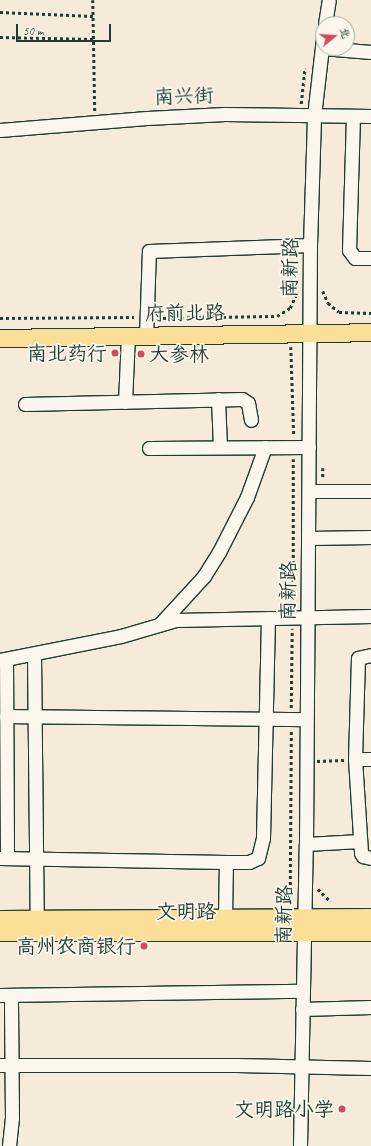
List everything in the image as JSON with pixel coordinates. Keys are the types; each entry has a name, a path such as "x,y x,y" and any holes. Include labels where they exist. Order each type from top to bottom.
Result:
{"main road":[{"name":"府前北路","path":"0,338 371,332"},
{"name":"文明路","path":"0,919 225,917 371,932"},
{"name":"文明路","path":"0,932 304,925 371,917"}],"street":[{"path":"326,16 329,0"},
{"path":"355,49 371,52"},
{"name":"南新路","path":"300,1146 306,844 306,719 310,491 310,245 307,116 319,56"},
{"name":"南兴街","path":"0,130 95,122 225,114 371,116"},
{"path":"353,116 349,250 355,258 371,258"},
{"path":"146,336 149,251 310,245"},
{"path":"125,402 128,336"},
{"path":"218,399 220,447"},
{"path":"25,404 218,399 246,401 251,420"},
{"path":"161,623 204,576 219,552 250,491 265,447"},
{"path":"149,448 309,447"},
{"path":"310,491 371,491"},
{"path":"309,538 371,537"},
{"path":"268,618 263,838 258,858 249,862 3,858 6,716 3,660 121,636 161,623 192,618 268,618 308,618 371,616"},
{"path":"34,654 37,919"},
{"path":"371,655 358,658 355,759 362,855 371,858"},
{"path":"6,716 266,720 306,719"},
{"path":"355,759 371,759"},
{"path":"306,844 360,841"},
{"path":"225,917 226,862"},
{"path":"9,1146 12,1118 5,1065 6,995 303,991"},
{"path":"302,1009 371,1007"},
{"path":"5,1065 371,1068"}],"path":[{"path":"93,0 95,122"},
{"path":"0,12 93,16"},
{"path":"0,37 94,38"},
{"path":"306,66 307,116"},
{"path":"0,318 277,316 294,303 296,288"},
{"path":"322,289 328,303 339,312 371,313"},
{"path":"322,461 323,492"},
{"path":"306,761 355,759"},
{"path":"317,882 325,899 336,903"}],"place":[{"name":"南北药行","path":"115,353"},
{"name":"大参林","path":"141,354"},
{"name":"高州农商银行","path":"144,946"},
{"name":"文明路小学","path":"342,1109"}]}
